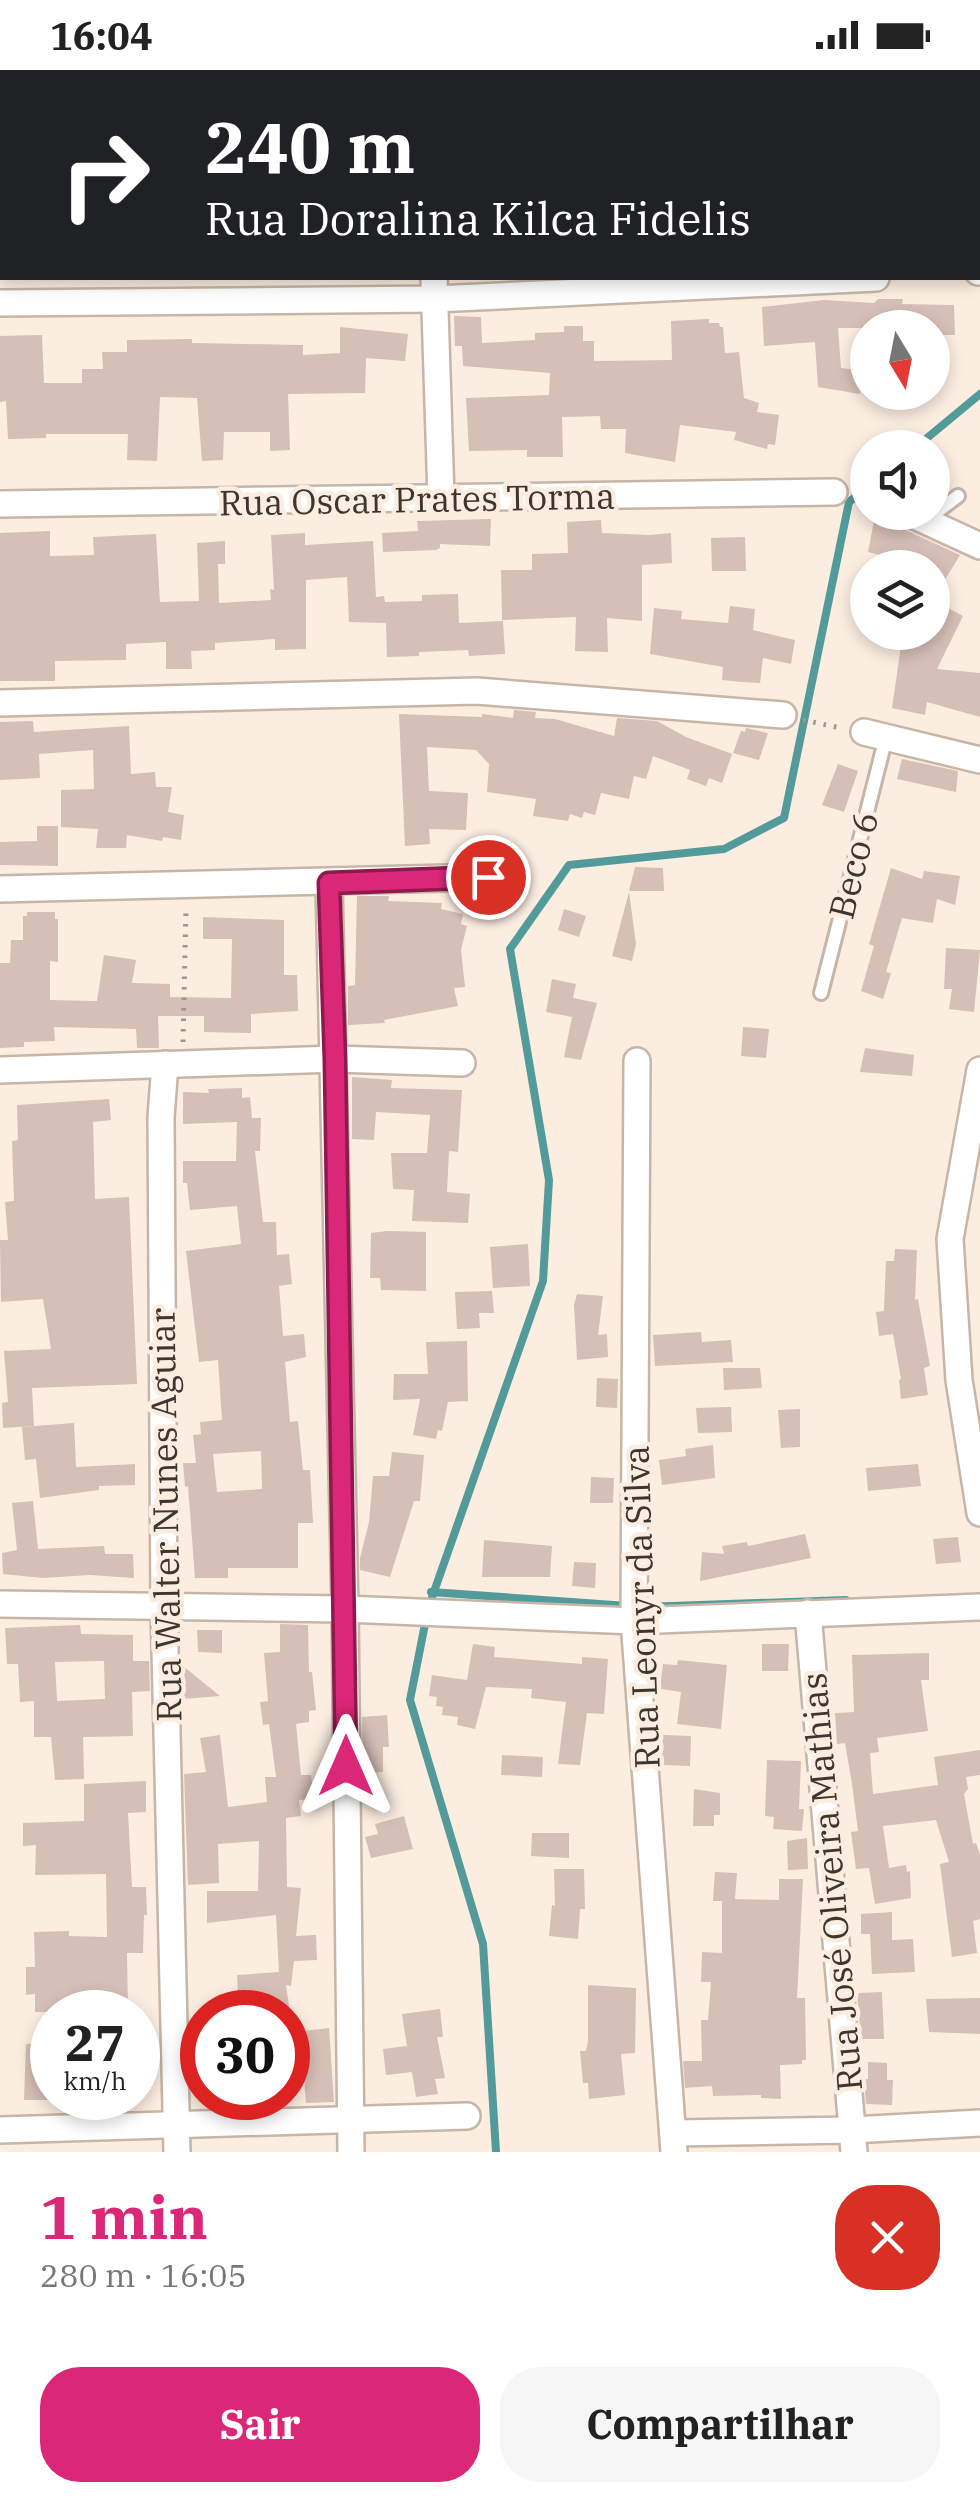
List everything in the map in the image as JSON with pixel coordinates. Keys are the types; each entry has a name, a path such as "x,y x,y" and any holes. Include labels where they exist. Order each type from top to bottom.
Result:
{"street":[{"path":"0,302 788,280"},
{"path":"434,288 441,498"},
{"name":"Rua Oscar Prates Torma","path":"0,504 834,492"},
{"path":"944,530 980,546"},
{"path":"0,703 477,690 782,715"},
{"path":"875,735 980,760"},
{"path":"0,890 488,877"},
{"path":"329,883 345,1609 350,2152"},
{"path":"0,1070 335,1060 462,1062"},
{"name":"Rua Leonyr da Silva","path":"636,1061 634,1620 674,2143"},
{"name":"Rua Walter Nunes Aguiar","path":"165,1064 161,1117 164,1607 177,2152"},
{"path":"980,1070 950,1239 959,1380 980,1513"},
{"path":"0,1604 345,1609 634,1620 980,1607"},
{"name":"Rua José Oliveira Mathias","path":"808,1612 853,2141"},
{"path":"0,2130 467,2116"},
{"path":"674,2143 853,2141 980,2123"}],"lane":[{"path":"950,500 958,496"},
{"name":"Beco 6","path":"821,993 875,735"}],"path":[{"path":"782,715 875,735"},
{"path":"165,1064 184,1041 186,885"}],"building":[{"path":"878,299 903,299 902,304 954,305 955,335 950,335 950,310 850,310 850,328 838,328 841,368 850,369 850,392 818,387 815,342 764,346 762,307 824,300 874,303"},
{"path":"454,316 481,317 482,343 535,340 535,333 564,332 564,326 583,326 583,341 594,341 594,361 672,360 671,321 709,319 709,323 719,323 723,327 725,353 739,352 744,398 759,403 757,412 779,415 775,445 768,444 767,449 734,440 736,432 680,425 675,462 625,453 626,429 601,429 600,416 562,417 563,457 527,457 527,450 469,451 466,398 549,395 550,373 463,366 462,346 455,346"},
{"path":"340,327 408,334 405,361 366,358 365,393 288,394 290,450 270,451 270,432 224,432 223,460 202,461 197,398 160,397 157,461 127,460 128,434 46,434 46,438 8,439 6,401 0,402 0,336 42,335 44,383 82,383 82,369 103,369 102,352 127,352 127,340 303,345 303,355 340,353"},
{"path":"491,519 490,546 440,544 436,550 383,552 382,533 418,531 417,521"},
{"path":"601,520 602,533 671,533 672,563 642,565 642,621 607,618 608,652 575,651 576,617 502,620 501,570 532,570 532,554 568,553 567,522"},
{"path":"872,530 905,530 949,550 868,550"},
{"path":"50,531 50,556 94,555 93,537 156,534 160,602 199,601 197,543 225,541 225,564 218,564 219,603 271,600 271,535 305,533 305,545 373,541 376,597 384,596 385,602 422,601 422,595 458,594 459,623 503,621 505,654 469,656 468,650 387,657 386,623 349,622 347,577 306,580 306,649 275,650 275,639 215,643 215,650 191,651 192,669 166,669 166,642 126,644 126,660 55,661 55,681 0,681 0,533"},
{"path":"745,537 746,571 712,571 711,538"},
{"path":"950,550 960,555 950,571"},
{"path":"730,606 755,609 753,630 795,640 791,664 763,658 760,683 742,682 722,680 723,667 650,654 654,608 682,611 681,619 728,623"},
{"path":"950,609 963,616 950,642"},
{"path":"900,650 946,650 937,669 980,673 980,717 927,702 925,715 892,708"},
{"path":"514,710 536,712 535,718 555,719 614,736 617,718 657,721 732,754 722,783 709,778 706,786 687,779 690,770 653,756 646,779 634,776 629,799 601,793 595,815 584,812 582,818 570,814 568,821 533,816 536,799 487,792 489,764 476,750 427,747 429,791 468,793 466,830 429,829 430,844 405,846 399,714 513,718"},
{"path":"33,721 34,732 129,726 131,774 155,772 156,787 172,787 168,812 184,815 181,840 127,835 126,848 96,848 98,829 61,827 61,790 94,789 93,750 39,754 40,778 0,780 0,722"},
{"path":"746,728 768,733 759,760 733,753 741,731"},
{"path":"902,759 958,771 956,792 897,779"},
{"path":"838,764 858,771 844,812 822,805"},
{"path":"37,826 58,826 58,866 0,865 0,842 37,841"},
{"path":"635,867 663,868 664,891 629,891"},
{"path":"891,868 922,879 924,871 960,876 955,905 937,899 933,923 902,918 886,972 891,973 883,999 861,991 874,946 869,944"},
{"path":"629,892 636,944 632,961 612,956"},
{"path":"357,896 442,903 441,909 463,914 461,924 467,926 461,950 465,987 454,988 458,1006 384,1020 385,1023 348,1025 348,986 355,985"},
{"path":"564,909 586,916 579,937 558,930"},
{"path":"27,912 55,912 58,919 58,962 50,961 50,1000 97,1001 104,955 136,960 132,983 170,984 170,997 231,998 232,939 203,939 203,917 284,920 284,975 297,975 298,1011 251,1014 251,1033 204,1032 204,1016 158,1016 159,1048 137,1048 136,1029 54,1027 55,1041 0,1048 0,963 10,963 11,940 23,940 23,916"},
{"path":"946,948 980,950 974,1012 949,1009 952,989 944,989"},
{"path":"552,979 576,984 573,998 597,1003 581,1060 564,1057 572,1017 546,1012"},
{"path":"743,1027 769,1029 766,1058 741,1056"},
{"path":"865,1048 914,1055 912,1076 860,1072"},
{"path":"352,1077 392,1080 391,1088 462,1090 458,1152 449,1151 447,1192 470,1194 468,1223 412,1221 414,1190 393,1189 391,1153 427,1153 430,1115 376,1112 374,1140 352,1139"},
{"path":"242,1088 242,1098 250,1097 252,1118 261,1118 260,1151 255,1151 263,1222 276,1222 277,1255 289,1254 292,1284 279,1286 283,1336 304,1334 306,1357 285,1362 290,1422 298,1421 303,1470 310,1470 313,1523 298,1523 298,1568 228,1568 228,1578 195,1578 183,1463 196,1463 193,1435 201,1434 200,1422 222,1420 218,1360 199,1362 186,1251 241,1244 237,1206 190,1210 187,1183 183,1183 183,1161 236,1161 237,1122 183,1124 183,1092 209,1093 208,1089","holes":["261,1451 262,1489 217,1492 213,1454"]},
{"path":"109,1099 111,1120 93,1122 95,1199 129,1197 137,1384 32,1388 34,1426 3,1428 2,1403 8,1402 4,1351 51,1349 43,1299 1,1302 0,1240 8,1240 5,1202 14,1201 12,1141 18,1140 17,1105"},
{"path":"426,1232 426,1291 381,1290 380,1278 370,1278 371,1233"},
{"path":"528,1244 530,1286 493,1288 490,1247"},
{"path":"895,1249 917,1250 915,1300 918,1299 930,1366 924,1368 928,1395 901,1399 893,1334 879,1336 876,1312 884,1311 886,1261 894,1261"},
{"path":"492,1291 494,1313 479,1313 480,1328 457,1329 455,1292"},
{"path":"577,1294 603,1296 598,1335 607,1334 608,1357 577,1360"},
{"path":"701,1332 702,1342 731,1340 733,1362 655,1366 653,1335"},
{"path":"467,1341 468,1401 448,1402 442,1431 438,1430 436,1439 413,1435 420,1399 393,1400 394,1374 428,1374 426,1342"},
{"path":"723,1368 760,1368 762,1388 724,1390"},
{"path":"597,1378 618,1379 617,1408 596,1407"},
{"path":"731,1407 732,1432 698,1433 696,1408"},
{"path":"800,1409 800,1447 781,1448 778,1410"},
{"path":"74,1423 76,1467 135,1464 135,1485 99,1486 99,1490 40,1498 36,1459 25,1460 22,1427"},
{"path":"713,1445 715,1478 662,1485 659,1460 686,1456 685,1449"},
{"path":"392,1452 424,1455 420,1501 414,1501 390,1577 360,1570 360,1558 369,1522 373,1476 389,1476"},
{"path":"918,1464 921,1486 868,1491 866,1468"},
{"path":"591,1477 614,1478 613,1503 590,1503"},
{"path":"33,1501 38,1549 104,1546 105,1554 133,1554 134,1578 3,1574 2,1553 17,1550 12,1503"},
{"path":"805,1534 811,1558 700,1581 702,1552 724,1554 722,1546 747,1542 748,1546"},
{"path":"958,1537 961,1562 936,1564 933,1539"},
{"path":"484,1540 552,1546 550,1577 482,1577"},
{"path":"574,1562 596,1563 595,1588 572,1586"},
{"path":"280,1624 308,1625 309,1672 316,1710 309,1711 309,1722 296,1724 301,1775 311,1775 314,1799 299,1800 301,1816 286,1818 287,1887 301,1888 296,1936 316,1935 317,1960 294,1961 291,1986 286,1985 287,1990 238,1990 237,1975 279,1972 276,1915 207,1923 207,1891 258,1891 259,1841 218,1844 219,1883 188,1885 184,1774 206,1772 200,1738 220,1735 228,1807 267,1802 265,1777 276,1777 269,1724 263,1725 260,1702 268,1701 264,1653 280,1652"},
{"path":"80,1625 81,1634 133,1635 133,1661 149,1661 150,1691 132,1692 133,1736 83,1737 84,1779 55,1780 51,1737 34,1737 34,1701 20,1702 18,1664 7,1664 5,1628","holes":["104,1661 105,1699 57,1701 55,1662"]},
{"path":"197,1630 222,1630 222,1653 198,1652"},
{"path":"473,1644 495,1647 494,1657 582,1664 582,1657 608,1659 604,1714 587,1713 580,1765 558,1764 566,1702 531,1698 532,1689 486,1687 475,1729 457,1725 458,1717 442,1715 443,1707 436,1706 437,1697 429,1696 432,1675 467,1680"},
{"path":"762,1644 789,1644 788,1671 762,1671"},
{"path":"929,1653 929,1680 921,1680 928,1731 877,1738 879,1752 870,1753 873,1794 938,1785 934,1757 980,1750 980,1775 966,1777 968,1789 964,1794 973,1844 976,1843 980,1855 980,1919 973,1921 977,1953 952,1957 940,1864 949,1862 936,1820 883,1826 889,1868 906,1865 907,1872 910,1871 911,1898 875,1904 869,1868 856,1869 851,1832 858,1831 852,1784 845,1743 837,1744 835,1713 854,1712 852,1655"},
{"path":"678,1660 727,1665 721,1729 677,1724 681,1692 660,1689 663,1664 677,1665"},
{"path":"183,1666 220,1696 184,1699"},
{"path":"387,1715 389,1747 383,1747 383,1772 363,1773 362,1717"},
{"path":"663,1735 691,1736 690,1766 662,1765"},
{"path":"502,1755 543,1757 542,1777 501,1775"},
{"path":"767,1760 801,1761 802,1831 773,1829 774,1817 765,1816"},
{"path":"146,1781 146,1812 128,1813 132,1887 146,1887 143,1953 127,1953 128,1990 30,1990 26,1995 26,1967 35,1967 34,1932 69,1931 69,1936 107,1937 106,1874 35,1875 36,1845 23,1846 23,1823 84,1821 84,1784"},
{"path":"694,1789 720,1793 720,1815 714,1815 714,1826 693,1826"},
{"path":"404,1816 413,1849 371,1858 365,1837 378,1834 375,1824"},
{"path":"532,1833 569,1833 569,1858 531,1856"},
{"path":"807,1838 808,1869 788,1870 787,1841"},
{"path":"554,1869 584,1869 585,1909 580,1909 578,1939 549,1936 552,1905 555,1906"},
{"path":"715,1872 737,1873 735,1899 779,1900 779,1879 803,1879 797,1998 805,1998 806,2060 802,2064 780,2065 781,2099 761,2095 713,2096 712,2086 685,2088 683,2061 702,2061 701,2020 708,2020 711,1982 701,1982 702,1952 722,1953 722,1901 713,1901"},
{"path":"892,1912 892,1940 913,1939 915,1972 872,1974 870,1934 861,1934 861,1914"},
{"path":"588,1985 636,1988 635,2053 621,2054 625,2095 589,2099 588,2083 583,2083 580,2051 586,2051 588,2041"},
{"path":"882,1992 884,2039 861,2039 857,1993"},
{"path":"980,1998 980,2034 929,2032 926,1999"},
{"path":"440,2009 443,2037 437,2037 445,2078 435,2079 438,2094 416,2097 412,2072 386,2075 383,2049 407,2046 402,2014"},
{"path":"329,2028 334,2102 310,2103 310,2030"},
{"path":"26,2044 30,2044 30,2100 24,2100"},
{"path":"868,2062 887,2063 887,2080 893,2080 892,2105 866,2104 864,2079 868,2079"}],"waterway":[{"path":"937,430 980,394"},
{"path":"429,1606 543,1281 549,1180 510,949 569,865 724,849 784,818 850,501"},
{"path":"431,1592 642,1607 846,1600"},
{"path":"426,1619 410,1700 483,1944 496,2152"}],"route":[{"path":"346,1766 329,883 488,877"}]}
